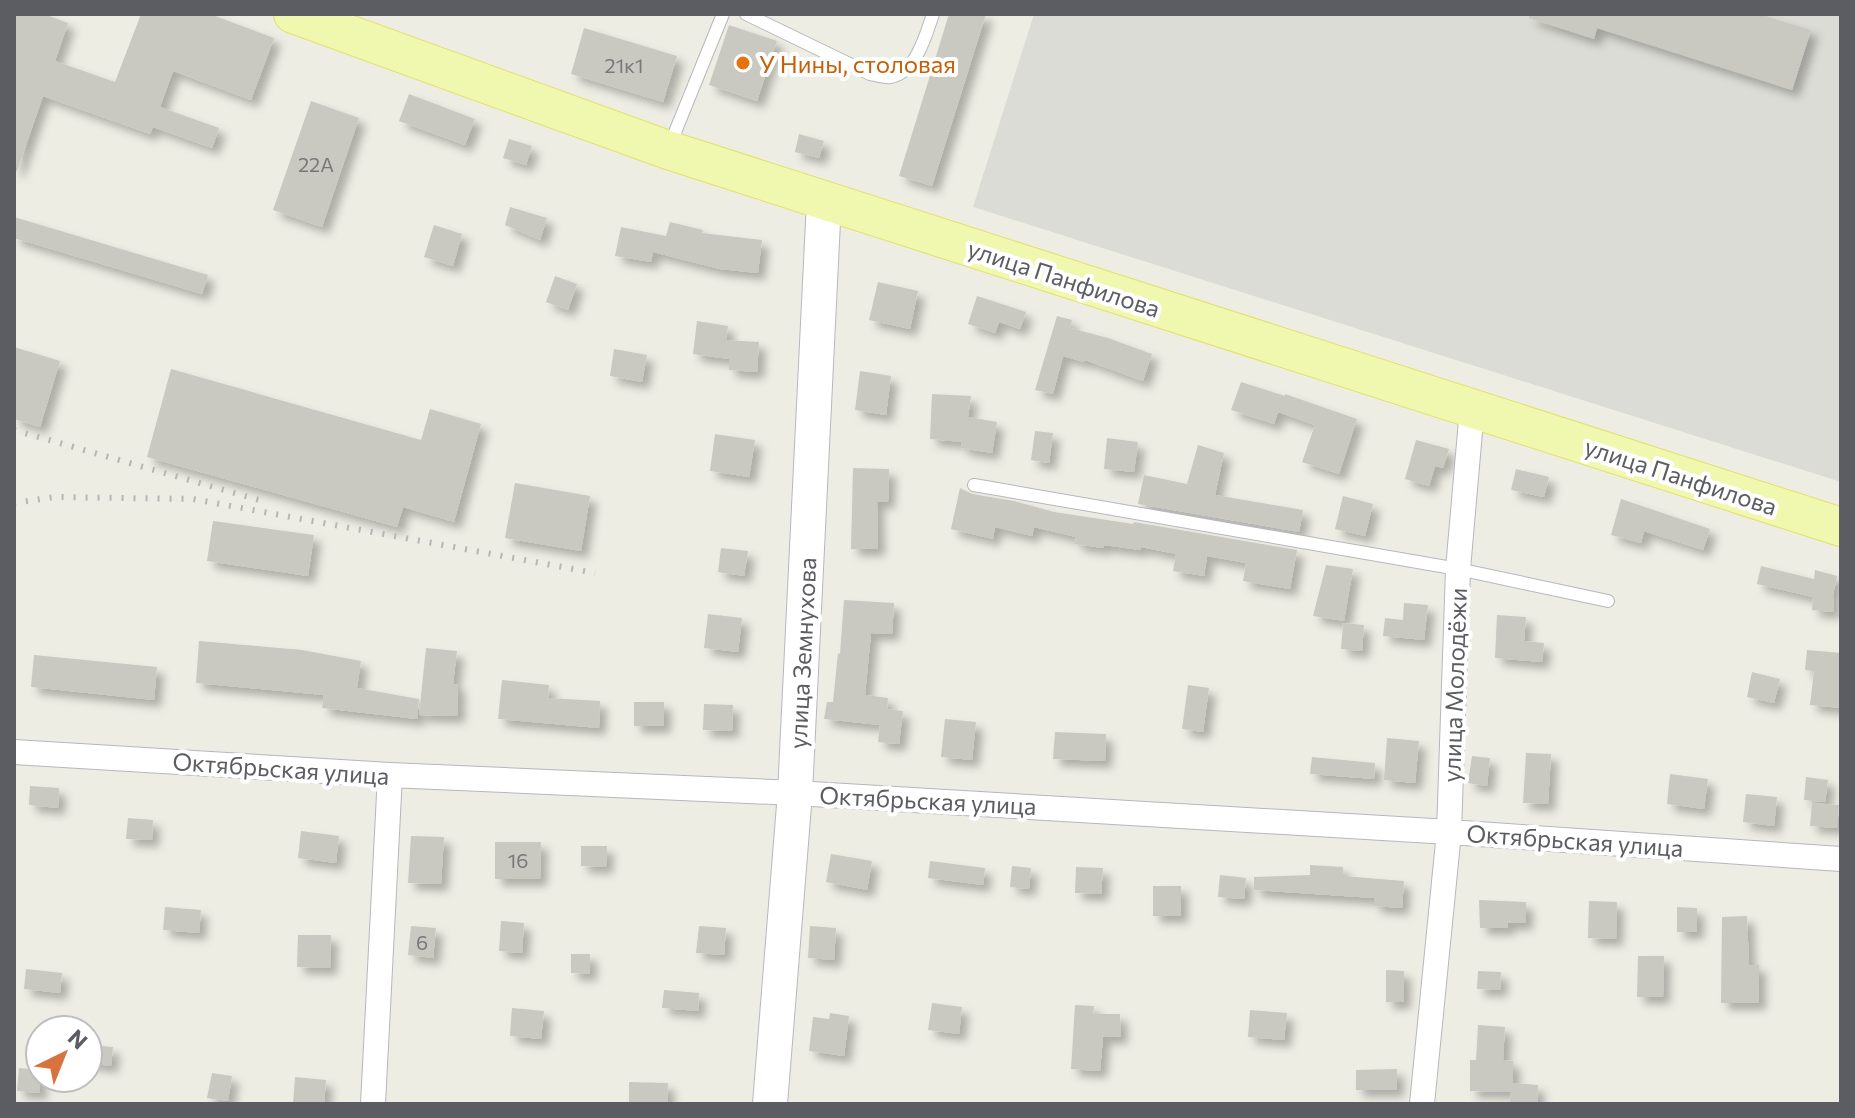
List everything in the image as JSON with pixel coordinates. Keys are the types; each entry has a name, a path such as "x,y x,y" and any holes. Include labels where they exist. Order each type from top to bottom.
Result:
{"main road":[{"name":"улица Панфилова","path":"293,14 668,150 1841,527"},
{"name":"улица Земнухова","path":"770,1104 795,793 824,201"}],"street":[{"name":"улица Молодёжи","path":"1422,1104 1449,832 1458,569 1472,409"},
{"name":"Октябрьская улица","path":"14,752 390,775 795,793 1841,859"},
{"path":"373,1104 390,775"}],"lane":[{"path":"668,150 723,14"},
{"path":"746,14 870,74 890,77 909,68 926,36 933,14"},
{"path":"974,485 1458,569 1608,601"}],"shaded area":[{"path":"1034,14 1841,14 1841,482 973,207"}],"building":[{"path":"14,14 44,14 68,23 55,61 115,82 141,14 210,14 274,38 251,100 173,71 160,107 219,128 212,148 153,127 150,134 43,96 17,171 14,171"},
{"path":"949,14 986,14 932,186 899,176"},
{"path":"1529,14 1759,14 1811,30 1792,90 1597,28 1594,39 1529,18"},
{"path":"729,25 777,41 757,101 709,85"},
{"path":"584,28 677,56 663,102 571,74"},
{"path":"409,94 475,119 465,145 399,121"},
{"path":"311,101 359,118 322,227 273,210"},
{"path":"799,134 824,141 819,158 795,152"},
{"path":"509,139 532,146 526,165 503,158"},
{"path":"510,207 547,218 540,240 505,225"},
{"path":"14,217 208,275 202,294 14,238"},
{"path":"670,222 703,230 702,233 762,240 758,273 720,269 653,252 651,262 615,256 621,227 666,236"},
{"path":"434,225 462,234 453,266 424,257"},
{"path":"555,276 577,284 568,310 546,302"},
{"path":"878,282 918,291 910,329 869,320"},
{"path":"977,296 1026,312 1020,329 999,322 995,333 968,324"},
{"path":"1057,316 1072,320 1070,328 1152,354 1143,381 1085,360 1063,356 1053,394 1035,390"},
{"path":"697,321 728,326 726,340 759,342 757,372 729,370 729,359 693,354"},
{"path":"14,347 60,361 40,427 14,419"},
{"path":"614,349 647,355 642,382 610,376"},
{"path":"171,369 421,440 430,409 481,424 454,522 403,507 397,527 147,457"},
{"path":"860,371 891,376 886,415 855,410"},
{"path":"1241,382 1357,419 1339,474 1302,462 1315,425 1278,412 1274,424 1231,410"},
{"path":"932,394 971,396 968,417 997,422 992,453 961,448 962,442 930,439"},
{"path":"1035,431 1053,433 1049,463 1031,460"},
{"path":"715,434 755,440 749,477 710,471"},
{"path":"1107,438 1138,442 1134,472 1104,469"},
{"path":"1416,440 1449,449 1443,468 1435,466 1429,486 1405,479"},
{"path":"1198,445 1224,453 1215,495 1303,510 1299,532 1138,504 1144,475 1187,484"},
{"path":"853,468 889,469 888,502 877,501 878,549 851,549"},
{"path":"1516,469 1549,477 1544,497 1511,490"},
{"path":"515,483 590,496 581,551 505,538"},
{"path":"960,488 972,494 1054,512 1134,522 1297,550 1290,589 1243,581 1246,563 1207,556 1204,576 1173,571 1176,554 1141,547 1140,550 1075,544 1076,537 1034,527 1032,536 995,527 993,539 951,529"},
{"path":"1343,496 1373,504 1365,536 1335,529"},
{"path":"1621,499 1710,529 1703,550 1644,531 1641,543 1611,535"},
{"path":"213,521 314,535 308,576 207,561"},
{"path":"721,548 748,551 744,576 718,572"},
{"path":"1326,565 1353,569 1344,621 1313,616"},
{"path":"1761,566 1814,579 1815,570 1837,576 1833,595 1834,612 1812,610 1813,597 1757,584"},
{"path":"844,600 894,603 892,634 871,633 865,695 888,698 887,709 903,711 899,744 878,742 880,725 824,719 827,702 833,702"},
{"path":"1404,603 1428,605 1424,640 1383,636 1385,618 1403,620"},
{"path":"708,614 742,618 738,652 704,648"},
{"path":"1497,615 1526,617 1524,641 1544,643 1542,662 1495,658"},
{"path":"1343,623 1364,625 1362,651 1341,649"},
{"path":"199,641 302,650 361,661 357,688 419,699 417,719 322,708 324,695 196,683"},
{"path":"426,648 457,651 453,684 458,684 458,716 419,715"},
{"path":"1807,650 1841,653 1841,708 1810,705 1814,671 1805,670"},
{"path":"34,655 157,667 154,700 31,687"},
{"path":"1752,672 1780,679 1774,703 1747,697"},
{"path":"502,680 549,685 548,698 600,701 599,728 498,719"},
{"path":"1188,685 1209,688 1203,732 1182,729"},
{"path":"634,702 664,702 664,726 634,726"},
{"path":"704,704 733,705 732,731 703,730"},
{"path":"945,719 976,722 972,760 941,757"},
{"path":"1055,732 1106,734 1105,761 1053,759"},
{"path":"1387,738 1419,741 1415,783 1384,780"},
{"path":"1526,753 1551,754 1548,804 1523,803"},
{"path":"1472,756 1490,758 1487,786 1468,783"},
{"path":"1312,757 1375,763 1374,779 1310,774"},
{"path":"1670,774 1708,779 1704,809 1667,804"},
{"path":"1806,777 1828,780 1825,802 1804,800"},
{"path":"30,786 59,788 58,808 29,805"},
{"path":"1746,794 1777,797 1774,826 1743,822"},
{"path":"1812,803 1839,805 1837,828 1810,826"},
{"path":"128,818 153,820 152,840 126,839"},
{"path":"301,831 339,836 336,863 298,858"},
{"path":"411,836 444,837 441,884 408,883"},
{"path":"495,842 541,842 540,879 495,879"},
{"path":"581,846 607,846 606,867 581,866"},
{"path":"831,854 872,861 867,890 826,882"},
{"path":"930,861 985,868 983,885 928,878"},
{"path":"1310,865 1343,867 1343,876 1404,881 1402,908 1374,906 1374,898 1254,890 1254,877 1310,875"},
{"path":"1012,866 1031,868 1029,889 1010,887"},
{"path":"1076,867 1103,868 1101,894 1075,893"},
{"path":"1220,875 1246,878 1244,899 1218,897"},
{"path":"1153,886 1181,886 1181,916 1153,916"},
{"path":"1479,900 1526,902 1526,923 1508,923 1508,928 1480,928"},
{"path":"1589,901 1617,902 1616,939 1588,938"},
{"path":"165,907 201,910 199,933 163,930"},
{"path":"1677,907 1697,908 1697,932 1677,932"},
{"path":"1747,916 1749,965 1759,965 1759,1003 1721,1003 1722,917"},
{"path":"501,921 524,923 522,953 499,951"},
{"path":"411,926 436,928 433,958 408,955"},
{"path":"699,926 726,928 724,955 696,953"},
{"path":"810,926 836,928 834,960 808,958"},
{"path":"298,935 331,935 330,968 297,967"},
{"path":"571,954 590,954 590,974 571,973"},
{"path":"1638,956 1664,956 1663,997 1637,997"},
{"path":"26,969 62,973 60,993 24,989"},
{"path":"1386,970 1404,971 1404,1002 1386,1002"},
{"path":"1478,971 1501,972 1500,990 1477,989"},
{"path":"664,990 699,993 698,1011 662,1008"},
{"path":"932,1003 962,1007 959,1034 928,1030"},
{"path":"1075,1005 1094,1006 1093,1014 1120,1014 1121,1037 1103,1037 1100,1071 1071,1069"},
{"path":"512,1008 544,1011 541,1039 510,1036"},
{"path":"1250,1010 1287,1013 1284,1040 1248,1037"},
{"path":"830,1013 849,1016 844,1056 809,1051 813,1017 829,1019"},
{"path":"1478,1025 1505,1027 1503,1060 1513,1061 1513,1083 1538,1085 1537,1104 1510,1104 1511,1092 1470,1091 1470,1060 1476,1060"},
{"path":"104,1046 113,1047 111,1066 104,1065"},
{"path":"19,1068 24,1068 24,1092 17,1091"},
{"path":"1397,1069 1397,1090 1356,1090 1356,1070"},
{"path":"212,1073 232,1076 228,1101 207,1098"},
{"path":"295,1077 326,1080 324,1104 293,1104"},
{"path":"629,1082 668,1083 667,1104 629,1104"}],"railway":[{"path":"14,430 266,502"},
{"path":"14,503 55,497 193,499 595,573"}],"place":[{"name":"У Нины, столовая","path":"743,63"}]}
